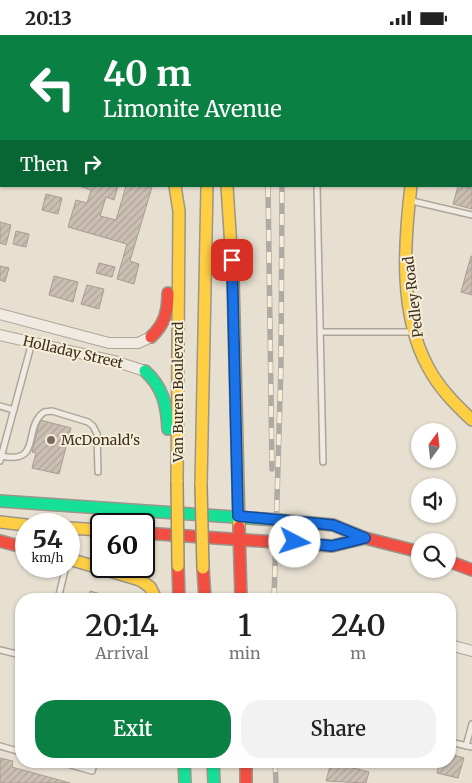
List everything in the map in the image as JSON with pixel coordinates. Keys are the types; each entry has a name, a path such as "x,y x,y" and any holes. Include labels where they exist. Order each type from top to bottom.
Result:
{"main road":[{"name":"Van Buren Boulevard","path":"175,187 179,211 179,593"},
{"path":"151,337 160,329 168,315 168,211 175,187"},
{"name":"Van Buren Boulevard","path":"204,593 201,485 207,187"},
{"path":"227,187 233,279 241,593"},
{"name":"Pedley Road","path":"411,187 408,276 414,332 423,357 437,383 454,404 472,421"},
{"path":"145,371 162,387 168,412 168,458 178,482"},
{"path":"0,501 238,516 333,525 365,538 411,550"},
{"path":"0,522 15,524"},
{"path":"155,534 332,546 365,538"},
{"path":"0,541 15,545"},
{"path":"80,562 140,580 150,587 153,593"},
{"path":"456,564 472,570"},
{"path":"184,768 185,783"},
{"path":"213,768 214,783"},
{"path":"246,768 246,783"}],"street":[{"name":"Holladay Street","path":"0,314 109,343 138,343 151,337"},
{"name":"Holladay Street","path":"0,335 114,361 145,371"},
{"path":"456,647 472,651"}],"lane":[{"path":"317,187 323,462"},
{"path":"409,201 472,215"},
{"path":"320,332 414,332"},
{"path":"32,342 1,459 21,458 28,451 38,418 44,412 52,411 88,422 93,426 97,434 98,472"},
{"path":"0,407 14,410"},
{"path":"59,593 63,578"},
{"path":"0,650 15,654"},
{"path":"456,744 469,747 472,724"},
{"path":"0,747 15,750"},
{"path":"82,768 92,771 93,768"}],"building":[{"path":"82,187 118,187 114,200 106,197 100,216 116,220 126,187 152,187 130,261 139,264 134,284 117,279 127,244 68,227 76,200 87,203 91,190"},
{"path":"458,187 472,188 472,209 453,204"},
{"path":"46,194 62,198 58,214 42,210"},
{"path":"0,222 11,225 6,245 0,243"},
{"path":"16,231 29,234 26,247 13,244"},
{"path":"472,256 472,295 461,292"},
{"path":"99,263 115,267 112,277 96,273"},
{"path":"0,266 9,268 5,282 0,280"},
{"path":"54,276 78,282 73,302 49,295"},
{"path":"87,285 104,289 99,309 81,304"},
{"name":"McDonald's","path":"40,420 71,428 59,474 32,468 36,453 32,452"},
{"path":"456,756 464,758 458,778 437,773 438,768 456,768"},
{"path":"0,758 13,761 12,767 70,783 0,783"},
{"path":"329,768 354,768 369,772 366,783 326,781"}],"railway":[{"path":"268,187 272,469"},
{"path":"274,593 281,365 282,187"},
{"path":"275,768 276,783"}],"traffic: fast":[{"path":"145,371 156,384 163,397 167,412 168,429"},
{"path":"0,501 278,520"},
{"path":"184,768 185,783"},
{"path":"213,768 214,783"}],"traffic: slow":[{"path":"175,187 179,211 177,482"},
{"path":"201,485 207,187"},
{"path":"227,187 233,279 239,527"},
{"path":"411,187 407,231 406,278 412,325 432,375 472,420"},
{"path":"177,482 178,566"},
{"path":"201,485 203,568"},
{"path":"0,522 15,524"},
{"path":"80,529 90,529"},
{"path":"80,562 140,580 150,587 153,593"}],"traffic: jam":[{"path":"151,337 160,327 165,317 168,293"},
{"path":"278,520 333,525 365,538 411,550"},
{"path":"239,527 241,593"},
{"path":"155,534 332,546 365,538"},
{"path":"0,541 15,545"},
{"path":"456,564 472,570"},
{"path":"178,566 179,593"},
{"path":"203,568 205,593"},
{"path":"246,768 246,783"}],"place":[{"name":"McDonald's","path":"51,440"}],"route":[{"path":"232,260 238,516 333,525 365,538 332,546 295,542"}]}
